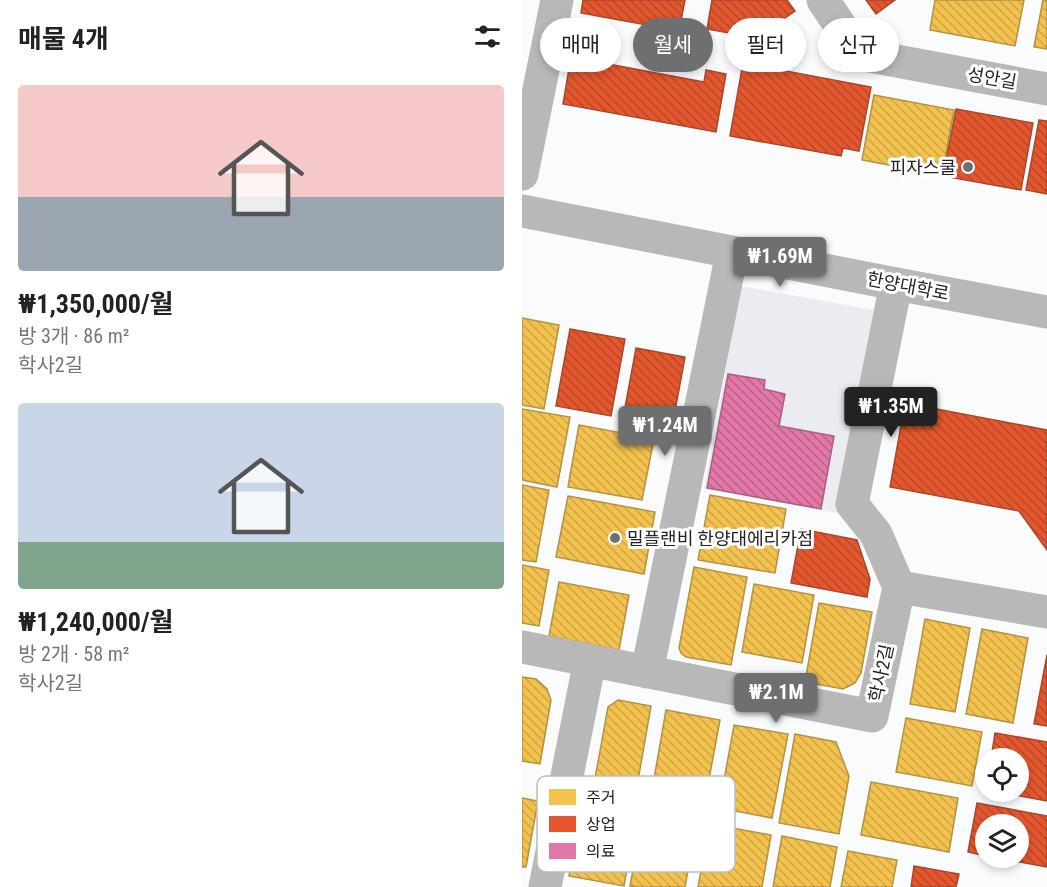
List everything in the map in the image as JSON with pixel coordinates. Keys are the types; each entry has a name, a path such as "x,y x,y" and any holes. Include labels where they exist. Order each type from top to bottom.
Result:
{"street":[{"path":"522,174 557,0"},
{"name":"성안길","path":"823,0 859,54 1047,88"},
{"name":"한양대학로","path":"522,211 1047,312"},
{"path":"647,672 732,253"},
{"path":"896,284 852,504 876,534 899,588 1047,612"},
{"name":"학사2길","path":"522,647 872,716 899,588"},
{"path":"567,776 590,660"},
{"path":"545,887 548,872"}],"shaded area":[{"path":"741,286 874,310 837,513 704,489"}],"building: 주거":[{"path":"935,0 1024,0 1015,46 930,30"},
{"path":"1043,0 1047,0 1047,49 1034,47"},
{"path":"874,95 954,110 942,175 862,160"},
{"path":"522,318 559,325 544,409 522,405"},
{"path":"522,409 570,417 557,487 522,480"},
{"path":"579,425 654,439 642,500 568,487"},
{"path":"522,485 549,490 536,562 522,560"},
{"path":"710,495 786,509 775,573 698,560"},
{"path":"568,496 655,512 644,574 556,557"},
{"path":"522,565 549,570 539,626 522,623"},
{"path":"694,567 747,577 731,665 686,657 679,648"},
{"path":"559,582 629,595 619,650 549,636"},
{"path":"754,584 814,595 802,663 742,652"},
{"path":"819,603 872,612 861,673 855,683 843,689 805,682"},
{"path":"925,619 970,628 955,712 910,704"},
{"path":"982,629 1028,638 1013,723 966,714"},
{"path":"522,677 536,679 547,689 551,700 540,764 522,761"},
{"path":"618,700 651,706 639,776 595,776 608,707"},
{"path":"666,710 720,720 710,776 654,776"},
{"path":"906,718 982,732 979,748 975,748 972,786 896,772"},
{"path":"734,725 788,734 772,818 735,811 735,776 725,776"},
{"path":"795,734 836,742 849,776 839,834 779,823"},
{"path":"871,782 958,798 949,852 861,835"},
{"path":"522,798 537,801 537,806 526,867 522,867"},
{"path":"735,829 771,835 762,887 698,887 701,872 735,872"},
{"path":"782,836 837,847 830,887 773,887"},
{"path":"848,851 897,860 892,887 841,887"},
{"path":"570,872 627,872 624,886 569,876"},
{"path":"633,872 688,872 685,887 630,886"}],"building: 상업":[{"path":"583,0 685,0 682,18 633,18 633,23 621,20 621,18 581,13"},
{"path":"712,0 787,0 795,11 785,18 725,18 725,32 713,30 713,18 709,18"},
{"path":"866,0 895,0 876,14"},
{"path":"621,66 633,69 633,72 651,72 704,82 706,72 726,74 716,132 563,104 568,72 621,72"},
{"path":"741,72 791,72 871,87 859,151 843,148 841,156 730,136"},
{"path":"956,109 1033,123 1021,190 943,176"},
{"path":"1039,120 1047,121 1047,194 1026,190"},
{"path":"570,329 625,339 611,416 556,406"},
{"path":"636,348 685,357 673,422 624,413"},
{"path":"905,403 1047,430 1047,550 1019,511 890,487"},
{"path":"801,529 857,540 870,579 867,597 791,583"},
{"path":"1047,655 1047,726 1034,724"},
{"path":"995,733 1047,742 1047,801 1029,798 1029,748 993,748"},
{"path":"977,803 1047,816 1047,867 1029,864 1029,814 975,814 975,854 968,852"},
{"path":"914,866 959,874 956,887 911,887"}],"building: 의료":[{"path":"728,374 765,380 764,389 785,394 779,426 834,436 821,509 707,488"}],"place":[{"name":"피자스쿨","path":"968,167"},
{"name":"밀플랜비 한양대에리카점","path":"615,538"}]}
